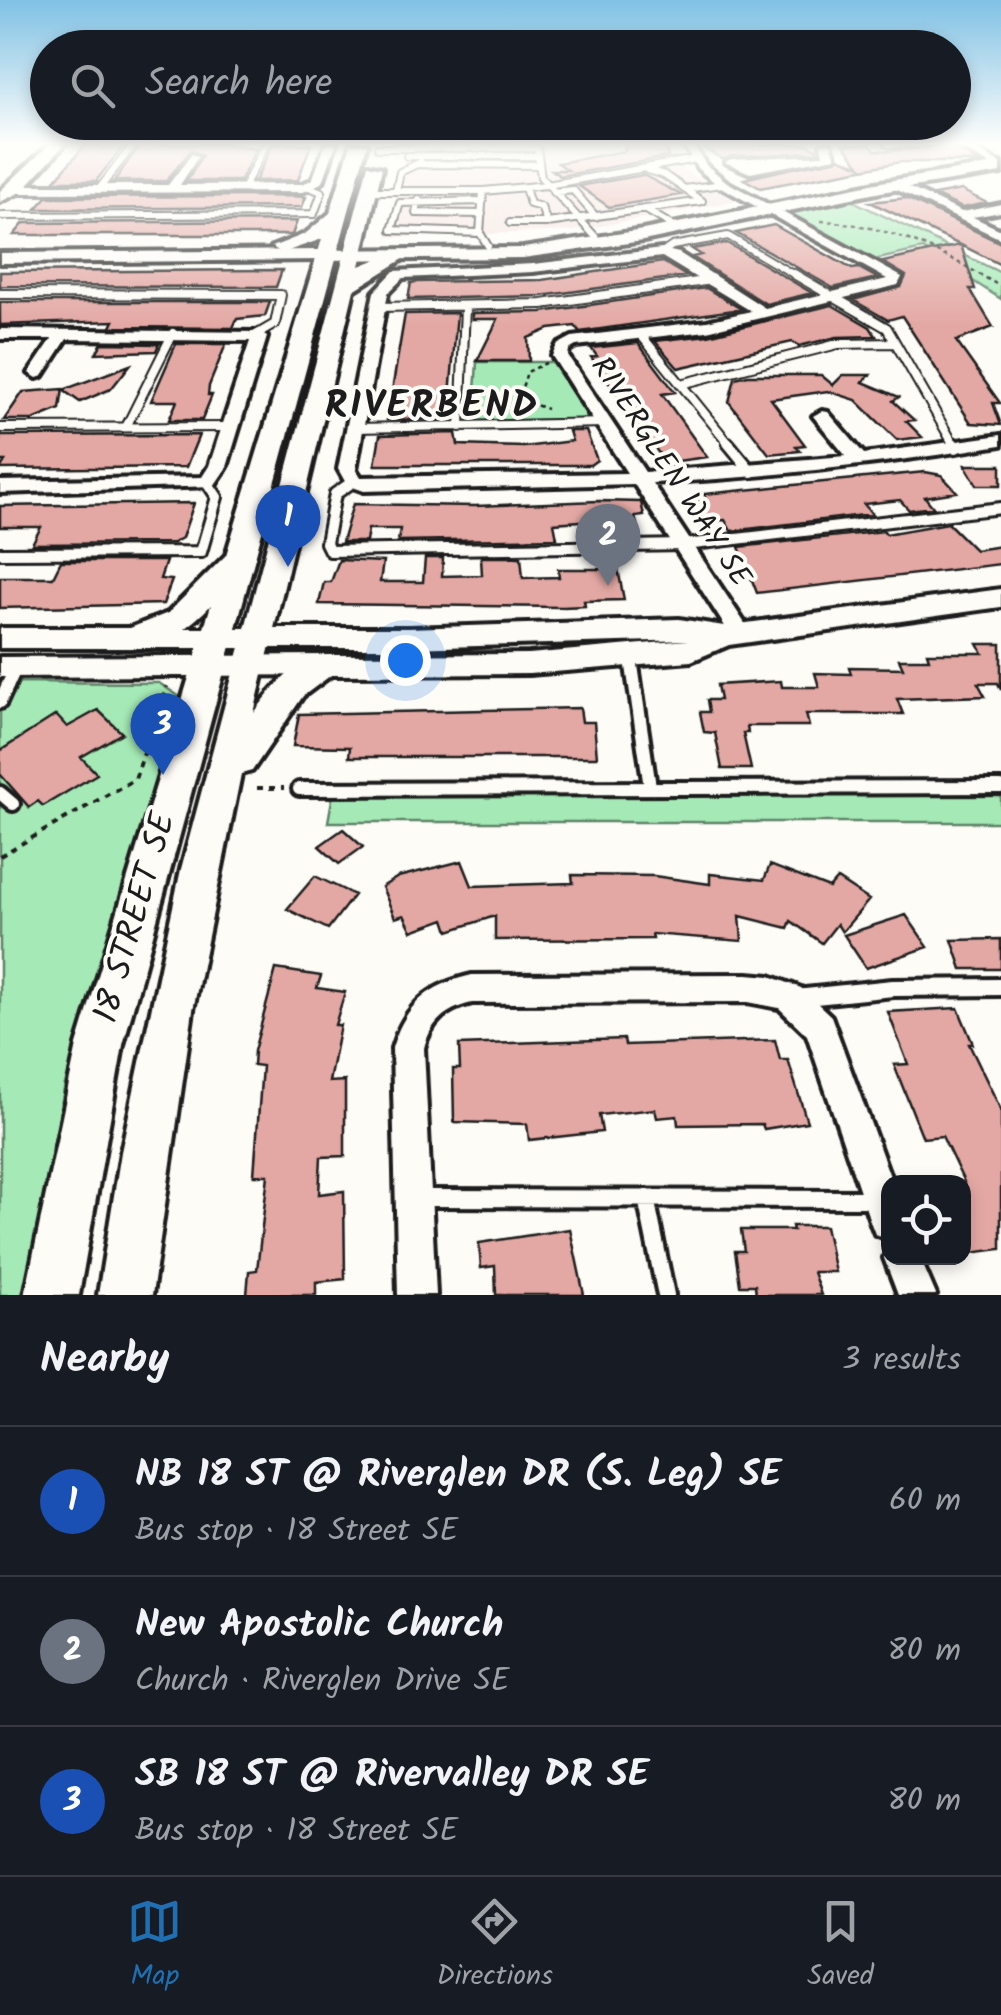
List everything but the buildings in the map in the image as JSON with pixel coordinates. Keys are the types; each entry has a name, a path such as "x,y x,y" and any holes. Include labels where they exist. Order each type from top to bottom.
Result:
{"main road":[{"name":"18 STREET SE","path":"125,1295 158,1075 238,791 255,652 344,288 338,216 341,204"},
{"name":"18 STREET SE","path":"52,1295 100,1045 242,554 341,252 362,204"},
{"path":"282,246 312,238 338,216"},
{"path":"344,288 371,267 395,258"},
{"path":"136,638 179,620 242,554"},
{"path":"238,791 276,704 307,675 325,667"}],"street":[{"name":"RIVERGLEN WAY SE","path":"732,635 686,545 563,360 562,348 572,342 641,335 893,282 895,276 761,204"},
{"path":"0,247 282,246 395,258 523,254 787,204"},
{"path":"935,204 1001,235"},
{"path":"0,258 341,252 484,240 599,240 670,210 768,208"},
{"path":"959,216 1001,208"},
{"path":"762,312 662,253 533,268 404,273 388,282 378,306 347,468 354,481 364,485 640,479 752,472 1001,440"},
{"path":"0,334 256,335 259,340 218,467 207,482 0,487"},
{"path":"37,374 63,334"},
{"path":"822,416 859,460"},
{"path":"255,652 325,667 631,658 691,651 732,635 1001,598"},
{"path":"8,667 504,636 679,629 732,635"},
{"path":"0,638 136,638 212,652"},
{"path":"418,1295 410,1198 408,1048 412,1029 436,1000 472,989 728,988 770,990 790,998 820,1026 881,1199"},
{"path":"905,1265 917,1295"}],"lane":[{"path":"1,217 314,214 317,204"},
{"path":"410,204 394,216 392,230 398,234 484,240 483,204"},
{"path":"415,204 416,213 482,214"},
{"path":"532,204 541,207 547,222"},
{"path":"563,204 599,240"},
{"path":"585,204 596,218"},
{"path":"654,204 670,210"},
{"path":"644,210 670,210 688,204"},
{"path":"510,223 596,218 658,207"},
{"path":"662,253 672,246 728,236 887,328 956,448"},
{"path":"378,306 465,308 622,296 712,280"},
{"path":"0,294 281,296 274,324 256,335"},
{"path":"460,427 465,308"},
{"path":"126,428 173,334"},
{"path":"641,335 752,472"},
{"path":"681,384 838,344 896,343"},
{"path":"355,428 606,422"},
{"path":"0,428 232,427"},
{"path":"354,481 335,494 326,544 330,551 459,552 686,545 1001,508"},
{"path":"0,553 202,552 217,497 207,482"},
{"path":"631,658 650,787"},
{"path":"0,702 8,667"},
{"path":"299,788 1001,786"},
{"path":"0,793 13,804"},
{"path":"790,998 893,988 1001,987"},
{"path":"410,1198 646,1198 881,1210"},
{"path":"646,1198 666,1295"}],"path":[{"path":"796,224 873,225 955,260 1001,287"},
{"path":"563,360 527,372 522,398 546,409 606,422"},
{"path":"0,856 135,779 167,686"},
{"path":"238,791 299,788"}],"shaded area":[{"path":"394,204 716,204 573,231 388,237"}],"green space":[{"path":"822,204 860,204 1001,273 1001,299 923,249 874,260 791,215 794,210"},
{"path":"477,362 552,362 592,419 473,421"},
{"path":"0,682 159,683 180,697 65,1084 25,1295 0,1295"},
{"path":"333,794 1001,796 1001,822 328,822"}],"place":[{"name":"NB 18 ST @ Riverglen DR (S. Leg) SE","path":"288,567"},
{"name":"New Apostolic Church","path":"608,586"},
{"name":"SB 18 ST @ Rivervalley DR SE","path":"163,775"}],"district":[{"name":"RIVERBEND","path":"432,407"}]}
